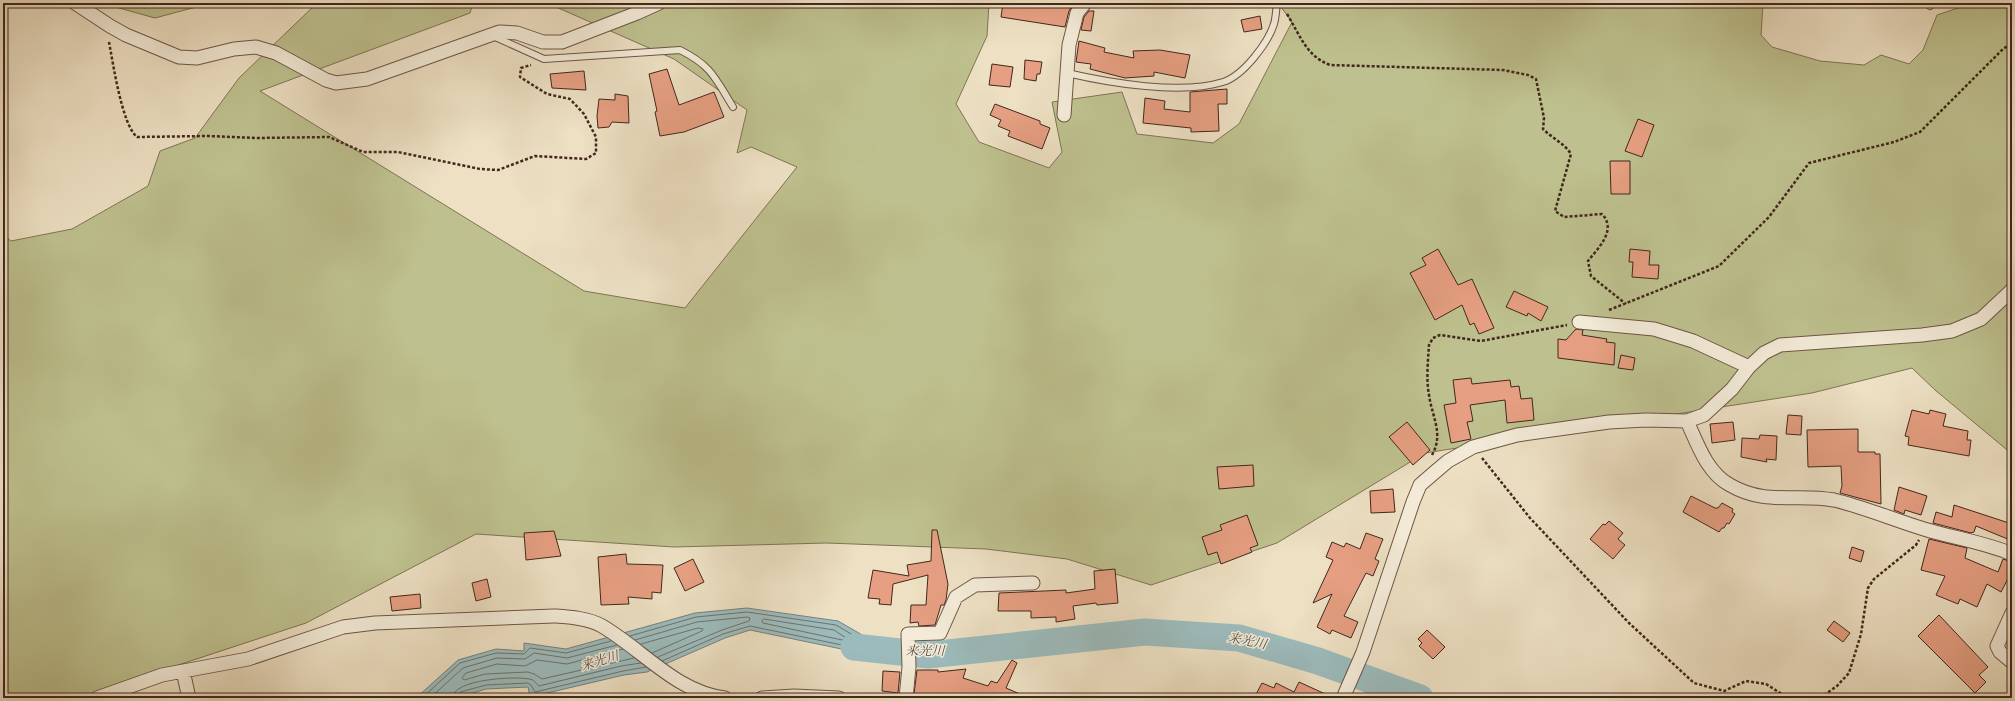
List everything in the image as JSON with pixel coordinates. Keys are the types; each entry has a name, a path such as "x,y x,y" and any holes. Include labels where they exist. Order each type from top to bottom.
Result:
{"street":[{"path":"75,3 110,26 147,44 179,56 197,58 234,49 256,47 276,53 326,80 336,83 367,79 499,32 517,33 543,42 562,42 659,3"},
{"path":"1064,115 1069,45 1077,14 1085,3"},
{"path":"1343,698 1363,652 1403,528 1420,485 1448,461 1473,447 1517,435 1609,422 1687,420 1704,415 1732,389 1749,367 1764,353 1780,345 1922,335 1952,331 1981,318 2012,290"},
{"path":"1579,322 1654,329 1693,341 1749,367"},
{"path":"1687,420 1699,448 1714,471 1729,485 1751,495 1776,499 1809,497 1835,501 1924,529 2000,549 2012,554"},
{"path":"906,698 909,667 907,643 908,634 940,633 956,596 975,585 1033,583"},
{"path":"2012,613 1997,646 2000,652 2012,662"},
{"path":"97,698 162,675 248,659 343,627 375,623 554,616 574,618 601,626 676,679 708,696 725,698"},
{"path":"183,671 189,698"},
{"path":"762,698 794,696 839,698"}],"lane":[{"path":"1067,73 1100,80 1162,87 1193,87 1224,82 1240,73 1261,48 1274,24 1277,3"},
{"path":"492,35 544,59 680,50 696,58 711,70 733,107"}],"path":[{"path":"1284,9 1305,46 1318,60 1330,65 1503,70 1528,75 1536,79 1544,118 1543,129 1562,144 1571,154 1555,211 1564,216 1602,214 1608,220 1609,228 1604,240 1588,261 1591,276 1626,304"},
{"path":"110,26 108,39 120,96 130,132 137,137 329,137 363,152 398,152 480,169 498,170 535,156 586,159 596,152 596,137 584,114 570,99 547,94 520,77 521,68 544,59"},
{"path":"1606,312 1719,266 1769,217 1809,163 1894,142 1920,132 2003,49 2012,43"},
{"path":"1431,457 1437,447 1439,436 1429,395 1428,345 1433,338 1440,335 1481,341 1579,322"},
{"path":"1473,447 1530,518 1629,623 1694,683 1724,691 1746,681 1766,684 1788,698"},
{"path":"1820,698 1838,686 1849,673 1861,634 1868,588 1874,579 1916,545 1924,529"}],"green space":[{"path":"108,3 211,3 155,18 112,6"},
{"path":"317,3 473,3 470,13 260,91 584,291 685,308 797,167 751,147 737,153 747,110 674,59 547,3 989,3 987,36 956,104 979,142 1049,168 1062,152 1052,102 1122,92 1137,134 1213,143 1239,124 1292,22 1278,3 1763,3 1761,35 1772,47 1820,61 1864,65 1881,55 1909,64 1923,50 1937,15 1973,3 2012,3 2012,454 1935,390 1912,368 1812,393 1425,453 1277,543 1151,585 1067,559 986,549 827,543 674,547 476,534 306,623 81,697 3,698 3,234 11,241 72,229 148,186 160,151 195,138 239,78"}],"water":[{"path":"747,608 838,621 890,651 880,657 750,630 725,638 647,672 624,675 530,697 528,687 486,689 456,698 416,698 458,660 496,649 524,651 524,643 566,649 695,613"}],"building":[{"path":"1003,3 1073,4 1069,11 1065,27 1001,17"},
{"path":"1089,11 1094,11 1091,31 1081,30 1084,17"},
{"path":"1260,16 1262,29 1244,32 1241,20"},
{"path":"1079,41 1105,48 1104,52 1134,58 1133,51 1160,50 1190,55 1185,78 1154,72 1154,76 1125,78 1090,69 1091,64 1076,62"},
{"path":"1025,60 1042,62 1040,74 1037,74 1036,81 1024,79"},
{"path":"992,64 1013,67 1010,87 989,85"},
{"path":"667,69 679,105 714,92 724,117 684,132 660,136 655,112 657,111 649,74"},
{"path":"584,71 586,90 552,88 550,74"},
{"path":"1227,89 1227,104 1218,104 1219,131 1191,132 1191,128 1143,123 1145,98 1165,101 1164,109 1190,112 1190,92"},
{"path":"615,94 628,96 629,123 612,122 609,127 598,128 597,116 599,99 615,100"},
{"path":"995,104 1040,121 1040,124 1050,128 1042,149 1008,136 1010,131 998,126 1001,120 990,115"},
{"path":"1638,119 1654,125 1642,157 1625,151"},
{"path":"1610,161 1630,161 1630,194 1611,194"},
{"path":"1438,249 1458,285 1472,279 1494,328 1479,334 1474,323 1470,325 1462,305 1435,320 1410,273 1426,265 1422,258"},
{"path":"1630,249 1650,251 1649,265 1659,265 1658,279 1632,277 1633,262 1629,262"},
{"path":"1514,291 1548,307 1541,321 1528,313 1527,316 1506,307"},
{"path":"1576,329 1583,330 1582,335 1607,339 1606,342 1615,343 1614,365 1558,358 1558,339 1566,340"},
{"path":"1621,355 1635,358 1633,370 1618,368"},
{"path":"1471,378 1472,384 1510,380 1511,387 1519,386 1521,399 1532,398 1534,420 1507,423 1505,400 1470,405 1473,421 1467,422 1471,439 1451,443 1444,405 1456,403 1453,380"},
{"path":"1912,410 1929,414 1930,410 1946,414 1943,426 1968,431 1967,440 1971,440 1969,456 1908,445 1909,437 1905,436"},
{"path":"1788,415 1802,416 1801,435 1786,434"},
{"path":"1407,422 1430,450 1413,465 1389,437"},
{"path":"1733,422 1735,440 1712,443 1710,424"},
{"path":"1858,429 1858,452 1875,452 1875,454 1880,454 1881,504 1840,493 1842,486 1841,466 1808,467 1807,430"},
{"path":"1760,435 1777,436 1776,460 1766,459 1767,462 1741,457 1742,438 1759,439"},
{"path":"1253,465 1254,486 1219,489 1217,467"},
{"path":"1899,487 1927,496 1921,515 1905,510 1904,514 1894,510"},
{"path":"1393,489 1395,512 1371,513 1370,491"},
{"path":"1691,496 1715,508 1718,508 1722,503 1733,509 1732,512 1735,514 1729,524 1727,523 1719,532 1683,512"},
{"path":"1954,505 2012,524 2012,545 2009,544 2010,540 1976,526 1974,532 1971,533 1933,523 1936,512 1952,517"},
{"path":"1247,515 1258,545 1250,548 1252,552 1221,564 1217,552 1208,555 1202,537 1222,530 1220,525"},
{"path":"1609,521 1623,533 1618,539 1625,545 1613,559 1590,539 1603,524 1605,525"},
{"path":"932,530 937,530 948,584 946,600 944,605 941,605 935,625 919,626 918,622 910,623 911,605 926,605 928,575 893,584 891,605 879,604 880,599 868,598 873,570 909,576 907,565 931,561"},
{"path":"554,531 561,556 526,560 524,533"},
{"path":"1366,533 1383,539 1375,559 1379,561 1373,576 1366,573 1344,616 1358,622 1351,638 1332,630 1330,634 1317,627 1332,594 1313,603 1333,560 1326,557 1332,542 1344,547 1346,543 1360,549"},
{"path":"1929,539 1967,548 1965,558 1998,572 2003,559 2012,562 2012,571 2001,592 1987,584 1977,607 1960,599 1958,604 1936,595 1945,576 1921,570"},
{"path":"1852,547 1864,551 1861,562 1849,558"},
{"path":"626,554 627,564 663,565 661,593 652,592 652,599 628,597 629,604 601,605 598,557"},
{"path":"693,559 704,582 685,591 674,568"},
{"path":"1115,569 1118,603 1097,605 1096,603 1073,606 1075,619 1056,622 1056,617 1031,618 1031,611 998,611 999,593 1066,590 1066,593 1095,589 1094,571"},
{"path":"487,579 491,597 476,601 472,583"},
{"path":"420,594 421,608 392,611 390,597"},
{"path":"1939,615 1988,667 1979,675 1986,682 1975,693 1918,636"},
{"path":"1834,621 1850,633 1843,642 1827,630"},
{"path":"1427,630 1445,647 1433,659 1419,646 1422,643 1418,639"},
{"path":"1012,660 1017,663 1006,688 1029,698 936,698 914,694 917,670 938,670 938,672 966,669 963,678 988,686 991,681 997,683"},
{"path":"883,671 900,672 898,693 882,691"},
{"path":"1299,682 1334,698 1254,698 1262,683 1274,688 1276,683 1294,692"}],"waterway":[{"name":"来光川","path":"854,647 928,655 1145,632 1239,638 1318,661 1420,698"}]}
